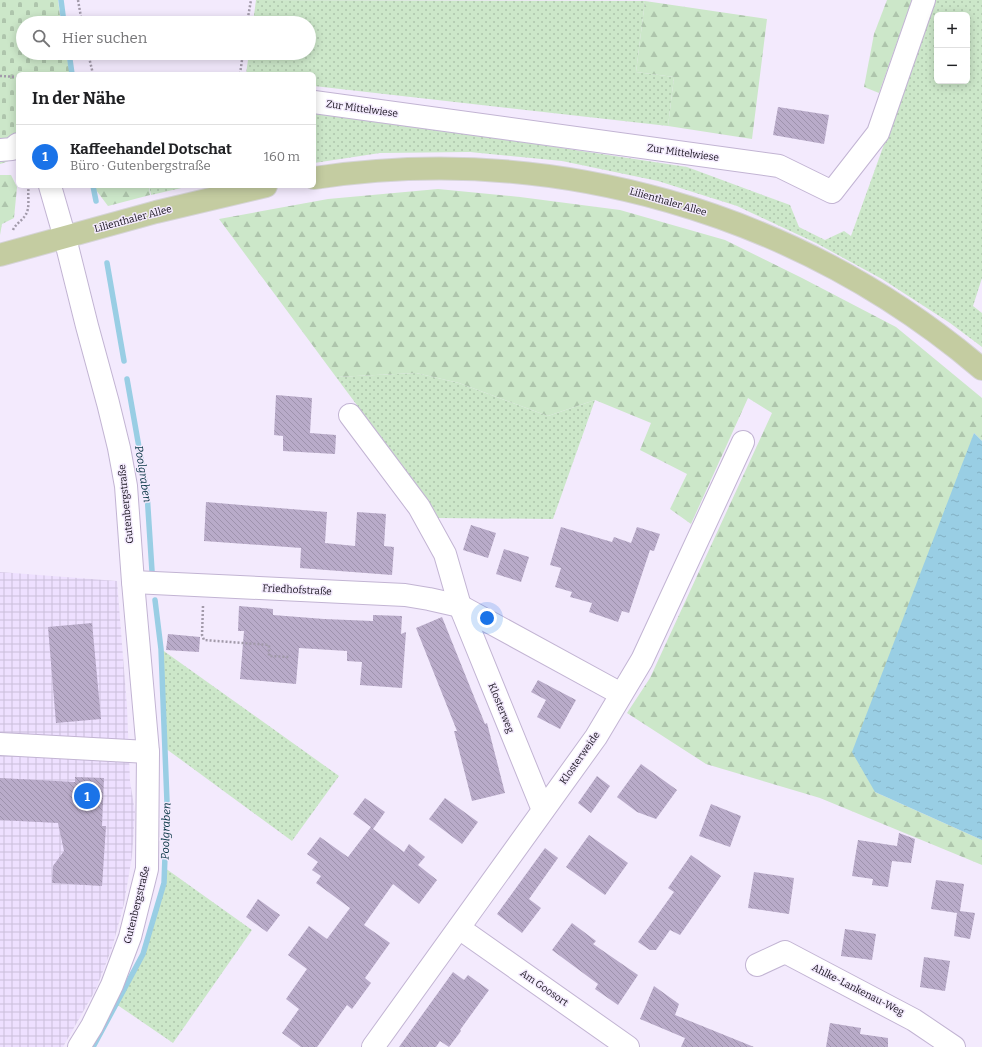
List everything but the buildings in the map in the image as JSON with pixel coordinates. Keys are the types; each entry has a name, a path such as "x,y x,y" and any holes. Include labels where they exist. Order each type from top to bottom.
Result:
{"main road":[{"name":"Lilienthaler Allee","path":"316,178 375,171 439,168 490,170 554,176 601,184 666,200 734,222 784,243 853,278 922,322 961,351 982,369"},
{"name":"Lilienthaler Allee","path":"8,252 65,238 156,212 258,188"}],"street":[{"name":"Zur Mittelwiese","path":"316,102 779,166 832,192 878,133 924,0"},
{"path":"0,150 12,149 16,146"},
{"path":"51,188 65,238"},
{"name":"Gutenbergstraße","path":"65,238 119,448 126,486 148,752 147,870 130,937 123,958 92,1026 79,1047"},
{"path":"350,415 419,507 445,554 460,606"},
{"name":"Klosterweide","path":"373,1047 596,737 642,660 743,442"},
{"name":"Friedhofstraße","path":"133,582 405,596 430,599 460,606 621,694"},
{"name":"Klosterweg","path":"460,606 543,810"},
{"path":"0,744 148,752"},
{"name":"Am Goosort","path":"459,928 628,1047"},
{"name":"Ahlke-Lankenau-Weg","path":"757,965 785,952 914,1020 954,1047"}],"path":[{"path":"78,0 81,16"},
{"path":"248,16 251,0"},
{"path":"90,60 93,72"},
{"path":"240,72 242,60"},
{"path":"0,76 16,77"},
{"path":"8,252 14,228 24,218 28,211 29,188"},
{"path":"204,586 202,635 204,640 269,645 269,656 289,657"}],"shaded area":[{"path":"0,572 117,581 127,707 130,781 135,812 132,856 124,904 112,948 96,989 63,1047 0,1047"}],"green space":[{"path":"0,0 58,0 60,16 16,16 16,60 67,60 70,72 16,72 16,159 0,164"},
{"path":"256,0 645,1 636,72 674,77 668,126 316,86 316,72 246,72 248,60 316,60 316,16 254,16"},
{"path":"887,0 912,0 879,93 864,87 874,34"},
{"path":"936,0 982,0 982,278 973,306 982,313 982,347 950,323 882,279 816,243 737,206 658,181 562,161 470,152 380,153 316,163 316,114 385,121 687,167 790,205 799,227 825,240 844,231 851,236"},
{"path":"645,1 767,19 752,139 668,126 674,77 636,72"},
{"path":"0,175 11,175 17,188 14,218 2,224 0,235"},
{"path":"94,188 149,188 150,195 108,206"},
{"path":"149,188 181,188 151,195"},
{"path":"438,189 520,197 620,210 725,240 896,327 982,398 982,441 974,433 875,792 982,840 982,865 820,798 706,764 627,713 650,678 772,413 748,398 691,524 670,509 687,474 640,450 651,423 595,400 548,416 459,383 416,373 336,377 219,219 328,199"},
{"path":"416,373 459,383 548,416 595,400 553,519 437,518 406,471 336,377"},
{"path":"161,649 339,776 292,841 165,748"},
{"path":"165,868 252,930 173,1043 116,1004 143,954 164,883"}],"water":[{"path":"974,433 982,441 982,840 875,792 852,752"}],"waterway":[{"name":"Poolgraben","path":"61,0 63,16"},
{"name":"Poolgraben","path":"70,60 72,72"},
{"name":"Poolgraben","path":"93,188 96,201"},
{"name":"Poolgraben","path":"107,263 124,361"},
{"name":"Poolgraben","path":"127,379 147,493 152,571"},
{"name":"Poolgraben","path":"93,1047 143,954 164,883 167,802 161,649 155,600"}],"place":[{"name":"Kaffeehandel Dotschat","path":"87,796"}]}
